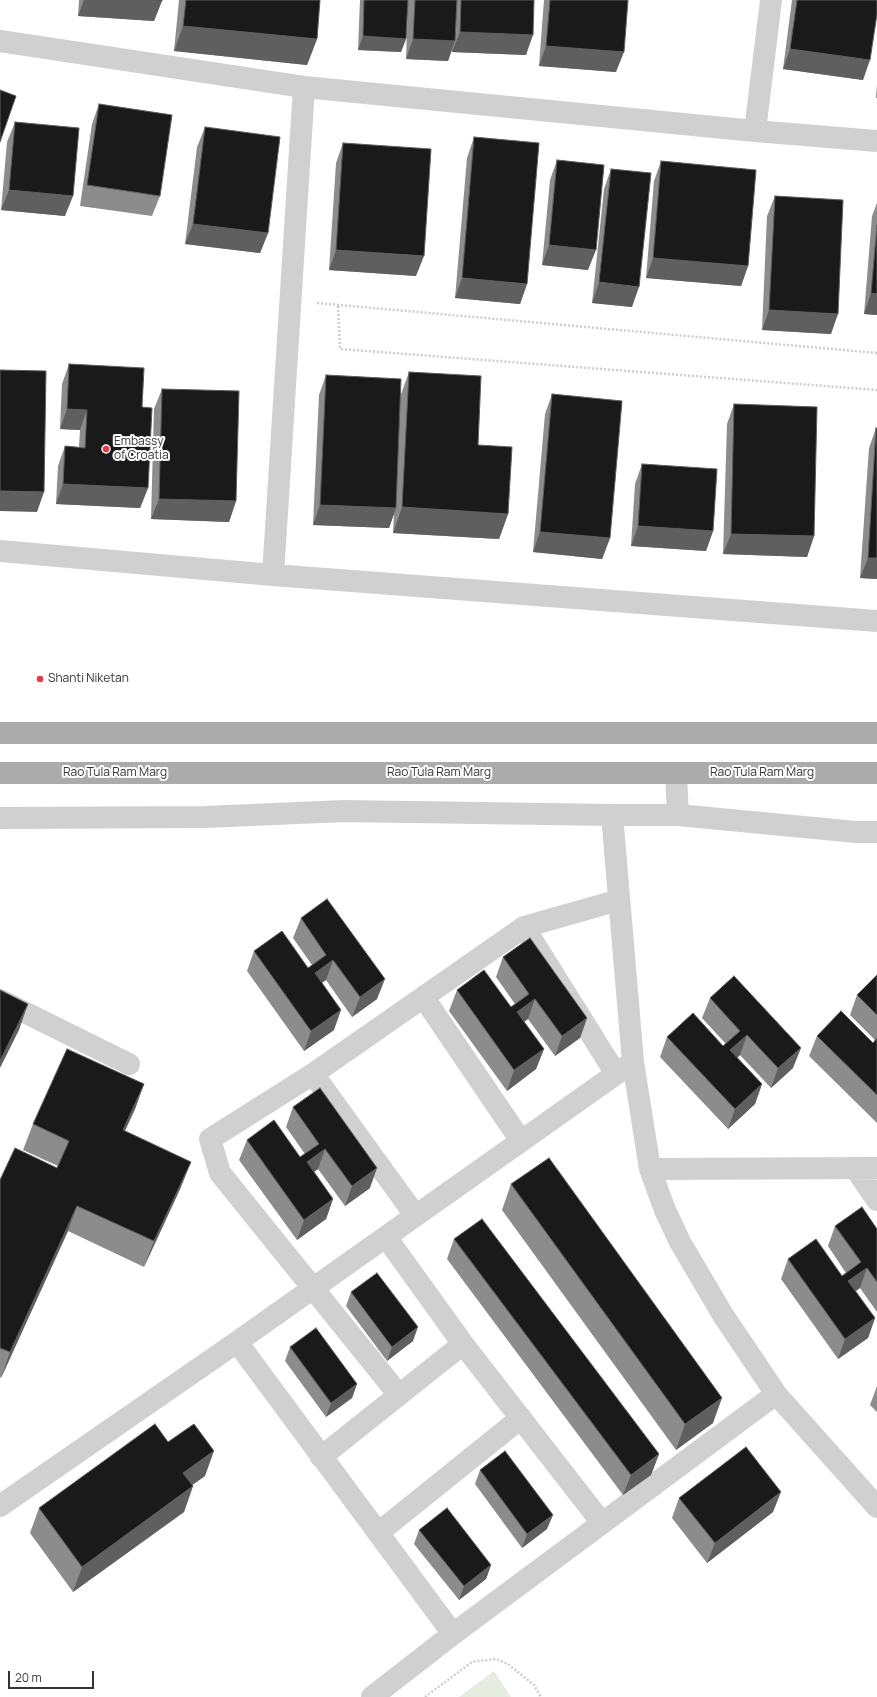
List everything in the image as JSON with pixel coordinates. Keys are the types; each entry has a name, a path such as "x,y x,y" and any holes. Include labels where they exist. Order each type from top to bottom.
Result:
{"main road":[{"path":"0,732 877,732"},
{"name":"Rao Tula Ram Marg","path":"0,774 877,773"}],"street":[{"path":"755,131 771,0"},
{"path":"0,40 304,87 755,131 877,141"},
{"path":"273,575 304,87"},
{"path":"0,551 273,575 877,621"},
{"path":"676,773 678,815"},
{"path":"0,818 204,817 344,811 678,815 856,832 877,832"},
{"path":"612,815 619,900 624,1068 650,1169 665,1210 680,1242 723,1316 776,1394 877,1506"},
{"path":"399,1395 220,1173 210,1139 313,1074 524,927 619,900"},
{"path":"524,927 624,1068"},
{"path":"424,998 520,1141"},
{"path":"0,1000 129,1064"},
{"path":"0,1506 314,1288 624,1068"},
{"path":"313,1074 415,1215"},
{"path":"855,1168 877,1200"},
{"path":"650,1169 877,1168"},
{"path":"386,1237 463,1344 602,1523"},
{"path":"237,1342 452,1634"},
{"path":"321,1456 463,1344"},
{"path":"372,1697 452,1634 776,1394"},
{"path":"378,1533 521,1418"}],"path":[{"path":"877,353 338,306 340,349 877,390"},
{"path":"425,1697 472,1662 496,1659 508,1664 534,1685 541,1697"}],"shaded area":[{"path":"494,1671 511,1697 459,1697"}],"building":[{"path":"186,0 320,0 317,39 183,26"},
{"path":"364,0 408,0 406,39 363,36"},
{"path":"415,0 457,0 455,41 413,39"},
{"path":"461,0 534,0 533,35 460,32"},
{"path":"550,0 628,0 624,52 546,46"},
{"path":"797,0 877,0 877,14 870,60 790,49"},
{"path":"0,90 16,96 0,142"},
{"path":"99,104 172,115 160,196 87,185"},
{"path":"15,122 79,128 73,196 9,190"},
{"path":"205,127 280,137 268,233 193,224"},
{"path":"474,137 539,143 527,284 462,278"},
{"path":"343,143 431,149 424,256 336,250"},
{"path":"557,160 604,165 596,250 549,245"},
{"path":"661,161 756,170 748,266 653,258"},
{"path":"611,169 651,173 639,287 599,282"},
{"path":"775,196 843,200 838,314 769,310"},
{"path":"877,225 877,294 871,293"},
{"path":"69,364 144,368 142,407 152,408 148,488 63,484 65,446 85,448 87,410 67,409"},
{"path":"0,370 46,371 44,492 0,491"},
{"path":"409,372 481,376 478,445 512,447 508,514 402,507"},
{"path":"326,375 401,379 396,508 320,505"},
{"path":"162,389 239,391 236,501 159,499"},
{"path":"552,394 622,401 610,538 540,532"},
{"path":"734,404 817,407 814,536 731,534"},
{"path":"876,428 877,558 868,558"},
{"path":"642,464 717,469 713,531 638,526"},
{"path":"327,899 385,979 360,997 333,960 315,973 341,1010 311,1031 254,951 282,931 308,968 326,955 301,918"},
{"path":"530,938 587,1018 562,1036 535,999 517,1012 544,1049 514,1070 457,990 484,970 511,1007 529,994 503,957"},
{"path":"877,975 877,1015 857,995"},
{"path":"734,976 801,1048 778,1068 747,1035 730,1050 762,1084 735,1109 667,1037 693,1013 723,1046 740,1031 710,998"},
{"path":"0,990 28,1004 0,1061"},
{"path":"841,1011 873,1043 877,1038 877,1095 817,1036"},
{"path":"67,1049 144,1084 123,1130 191,1162 154,1241 77,1206 10,1352 0,1348 0,1180 15,1148 57,1168 69,1141 33,1124"},
{"path":"320,1088 377,1168 352,1186 325,1149 307,1162 333,1199 304,1220 247,1140 274,1120 300,1157 319,1144 293,1107"},
{"path":"549,1158 722,1398 685,1424 511,1184"},
{"path":"862,1207 877,1229 877,1282 867,1268 848,1281 875,1318 845,1339 788,1259 816,1239 842,1276 861,1262 835,1226"},
{"path":"482,1219 659,1454 631,1475 454,1239"},
{"path":"377,1273 418,1327 392,1347 351,1292"},
{"path":"316,1328 357,1384 331,1403 290,1347"},
{"path":"155,1424 168,1442 194,1424 214,1451 183,1473 193,1486 82,1567 39,1508"},
{"path":"746,1447 781,1492 715,1543 679,1498"},
{"path":"505,1451 553,1515 527,1534 480,1470"},
{"path":"447,1508 491,1565 464,1586 419,1530"}],"place":[{"name":"Embassy of Croatia","path":"106,449"},
{"name":"Shanti Niketan","path":"40,679"}]}
